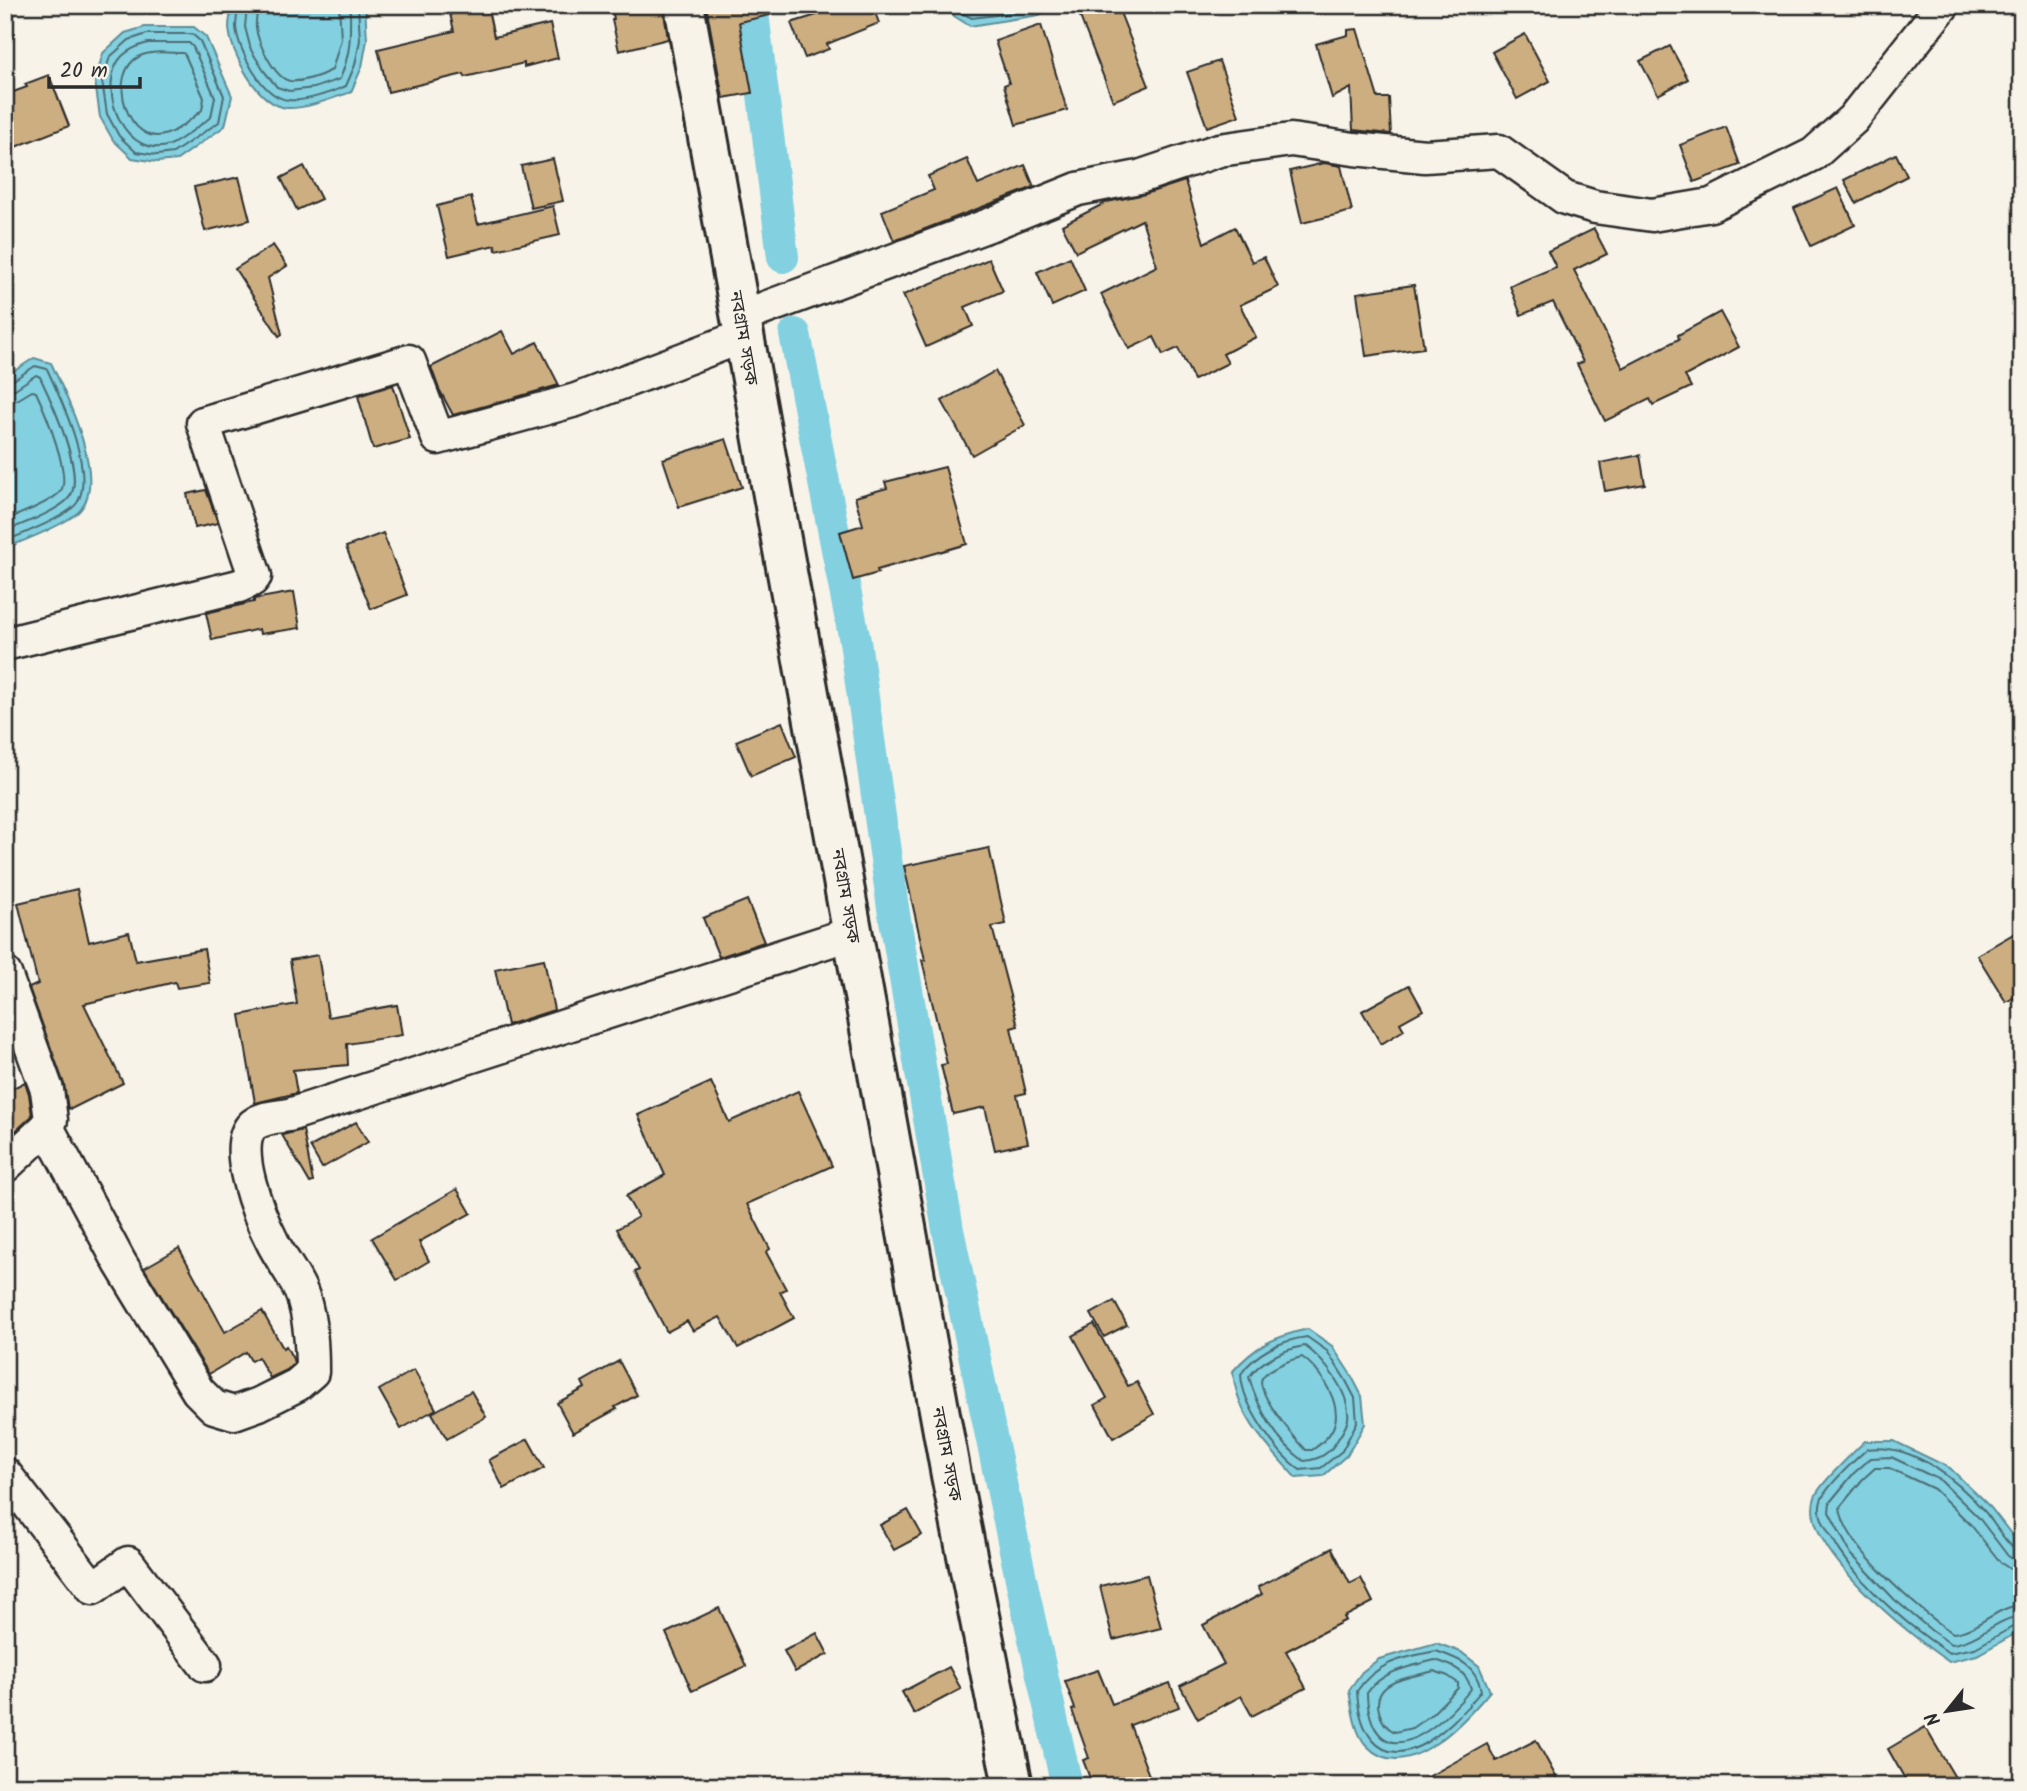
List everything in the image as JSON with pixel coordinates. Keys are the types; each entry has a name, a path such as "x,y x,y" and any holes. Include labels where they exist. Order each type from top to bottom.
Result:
{"main road":[{"name":"নবগ্রাম সড়ক","path":"684,5 951,1475 1013,1786"}],"street":[{"path":"5,644 239,586 252,580 255,576 203,423 409,361 438,438 576,400 742,327 1078,189 1139,177 1219,150 1291,140 1425,156 1499,151 1565,198 1595,208 1652,215 1711,205 1814,155 1853,119 1943,5"},
{"path":"47,1127 120,1263 198,1391 214,1407 234,1413 296,1385 312,1371 312,1340 303,1295 268,1234 245,1168 246,1133 254,1125 264,1119 289,1115 852,933"},
{"path":"5,974 47,1090 51,1120 47,1127 5,1166"},
{"path":"5,1474 93,1588 128,1563 205,1665"}],"water":[{"path":"233,5 365,5 367,40 362,67 351,92 295,108 276,105 266,98 247,76 234,50 229,27"},
{"path":"944,5 1057,5 1039,15 970,26 954,16"},
{"path":"145,27 194,27 206,37 232,96 225,126 177,160 157,162 132,158 113,140 100,117 95,81 103,53 125,33"},
{"path":"34,358 51,363 74,415 87,458 88,495 81,509 68,520 5,548 5,377"},
{"path":"1308,1329 1332,1346 1351,1375 1362,1396 1365,1424 1347,1455 1323,1476 1296,1478 1247,1416 1235,1387 1233,1371 1249,1355 1267,1343"},
{"path":"1865,1441 1894,1441 1950,1468 1991,1508 2022,1548 2022,1630 1977,1655 1949,1662 1886,1612 1840,1564 1823,1540 1814,1517 1815,1497 1830,1476"},
{"path":"1436,1643 1461,1652 1479,1666 1490,1691 1466,1718 1434,1745 1399,1759 1382,1757 1367,1746 1359,1734 1349,1690 1362,1672 1379,1659"}],"building":[{"path":"448,5 487,5 494,37 550,24 558,58 524,67 524,63 465,77 464,74 388,92 378,49 454,31"},
{"path":"611,5 663,5 668,39 619,51"},
{"path":"706,5 769,5 770,15 739,22 752,93 723,98"},
{"path":"820,5 872,5 879,23 827,44 829,49 805,58 791,23 823,13"},
{"path":"1101,5 1117,5 1149,86 1113,101 1079,14"},
{"path":"1041,25 1067,110 1016,125 1004,85 1009,83 995,41"},
{"path":"1357,29 1378,98 1389,98 1391,134 1353,130 1351,88 1332,98 1316,44 1348,35 1348,30"},
{"path":"1525,34 1550,81 1517,99 1492,52"},
{"path":"1670,46 1688,79 1658,95 1640,61"},
{"path":"1219,61 1239,116 1207,127 1187,72"},
{"path":"49,75 69,126 5,151 5,95"},
{"path":"1726,127 1740,165 1694,182 1680,145"},
{"path":"1896,154 1907,176 1856,203 1844,180"},
{"path":"553,159 563,201 531,208 521,166"},
{"path":"967,159 978,185 1025,165 1034,187 894,241 882,211 934,190 928,176"},
{"path":"1324,163 1341,166 1352,211 1302,223 1290,171"},
{"path":"304,166 321,199 297,210 281,178"},
{"path":"239,177 250,220 205,231 194,187"},
{"path":"1185,181 1204,243 1235,227 1252,262 1264,257 1278,287 1240,305 1256,337 1223,354 1228,363 1194,380 1178,348 1163,355 1154,337 1129,349 1101,294 1157,266 1142,220 1076,252 1062,225 1107,202 1145,194"},
{"path":"1838,188 1855,225 1811,246 1794,208"},
{"path":"471,197 478,224 553,206 560,235 496,250 495,245 449,256 437,206"},
{"path":"1594,229 1607,254 1574,270 1623,368 1679,339 1678,335 1720,312 1739,347 1685,376 1691,387 1653,405 1650,399 1605,421 1577,364 1583,362 1553,302 1521,315 1510,286 1556,267 1548,251"},
{"path":"273,245 287,266 268,278 282,334 279,336 235,269"},
{"path":"1070,257 1085,291 1052,306 1037,272"},
{"path":"989,259 1003,291 965,307 973,326 926,347 903,295"},
{"path":"1414,285 1424,348 1366,356 1357,293"},
{"path":"502,331 514,354 537,342 559,385 453,415 431,367"},
{"path":"995,371 1025,425 972,455 942,401"},
{"path":"393,385 410,439 373,449 358,396"},
{"path":"726,439 742,487 679,507 663,459"},
{"path":"1640,455 1645,484 1605,491 1600,463"},
{"path":"945,467 967,544 877,570 878,573 853,580 840,532 863,525 855,497 887,488 885,482"},
{"path":"206,490 218,523 195,528 187,494"},
{"path":"383,533 407,595 371,609 346,547"},
{"path":"294,592 300,628 260,634 259,629 212,640 206,613 254,602 254,599"},
{"path":"782,722 796,757 751,776 736,741"},
{"path":"989,848 1006,924 992,927 1018,1026 1011,1028 1026,1093 1017,1095 1028,1143 995,1150 985,1107 953,1114 941,1065 947,1064 922,960 925,960 904,866"},
{"path":"77,889 89,942 129,932 136,961 204,949 210,983 177,988 175,982 84,1004 123,1083 68,1109 64,1084 29,988 38,984 18,903"},
{"path":"747,900 764,942 719,957 703,918"},
{"path":"2022,929 2022,993 2006,1002 1977,955"},
{"path":"318,955 328,1017 397,1005 402,1035 347,1044 348,1065 293,1070 297,1093 255,1103 240,1015 297,1004 290,960"},
{"path":"544,959 554,1010 507,1025 495,969"},
{"path":"1409,985 1423,1010 1400,1023 1404,1030 1381,1044 1362,1011"},
{"path":"25,1082 32,1116 5,1141 5,1092"},
{"path":"711,1082 729,1122 798,1091 832,1166 747,1204 770,1249 766,1252 786,1289 780,1292 794,1318 738,1348 720,1317 693,1331 687,1321 667,1332 635,1272 639,1270 617,1229 638,1217 626,1196 665,1175 638,1115"},
{"path":"356,1122 368,1142 322,1168 310,1147"},
{"path":"303,1130 313,1182 310,1183 282,1135"},
{"path":"457,1189 471,1213 419,1242 429,1261 397,1280 372,1238"},
{"path":"179,1248 225,1332 262,1311 283,1348 286,1346 294,1364 270,1378 258,1357 251,1361 246,1352 209,1374 144,1268"},
{"path":"1114,1301 1127,1325 1104,1337 1091,1314"},
{"path":"1094,1324 1128,1386 1137,1382 1154,1414 1113,1438 1095,1405 1107,1398 1073,1336"},
{"path":"619,1361 637,1395 573,1433 557,1403 585,1388 582,1382"},
{"path":"414,1370 436,1409 401,1429 379,1390"},
{"path":"471,1391 486,1417 447,1439 432,1413"},
{"path":"528,1439 544,1468 504,1489 489,1460"},
{"path":"908,1510 922,1535 894,1550 880,1525"},
{"path":"1332,1548 1350,1584 1361,1578 1373,1602 1344,1617 1346,1620 1286,1651 1306,1688 1252,1716 1241,1696 1198,1719 1180,1686 1224,1664 1203,1625 1262,1594 1258,1587"},
{"path":"1147,1575 1161,1628 1113,1640 1100,1586"},
{"path":"719,1608 746,1666 692,1691 666,1633"},
{"path":"817,1633 828,1654 795,1672 784,1651"},
{"path":"949,1667 961,1689 914,1714 902,1692"},
{"path":"1098,1670 1112,1704 1170,1683 1179,1707 1130,1725 1153,1786 1093,1786 1083,1760 1089,1758 1065,1681"},
{"path":"1925,1727 1960,1786 1909,1786 1888,1749"},
{"path":"1536,1740 1561,1786 1412,1786 1487,1744 1496,1761"}],"waterway":[{"path":"752,5 783,257"},
{"path":"795,334 855,641 893,908 948,1230 1067,1786"}]}
